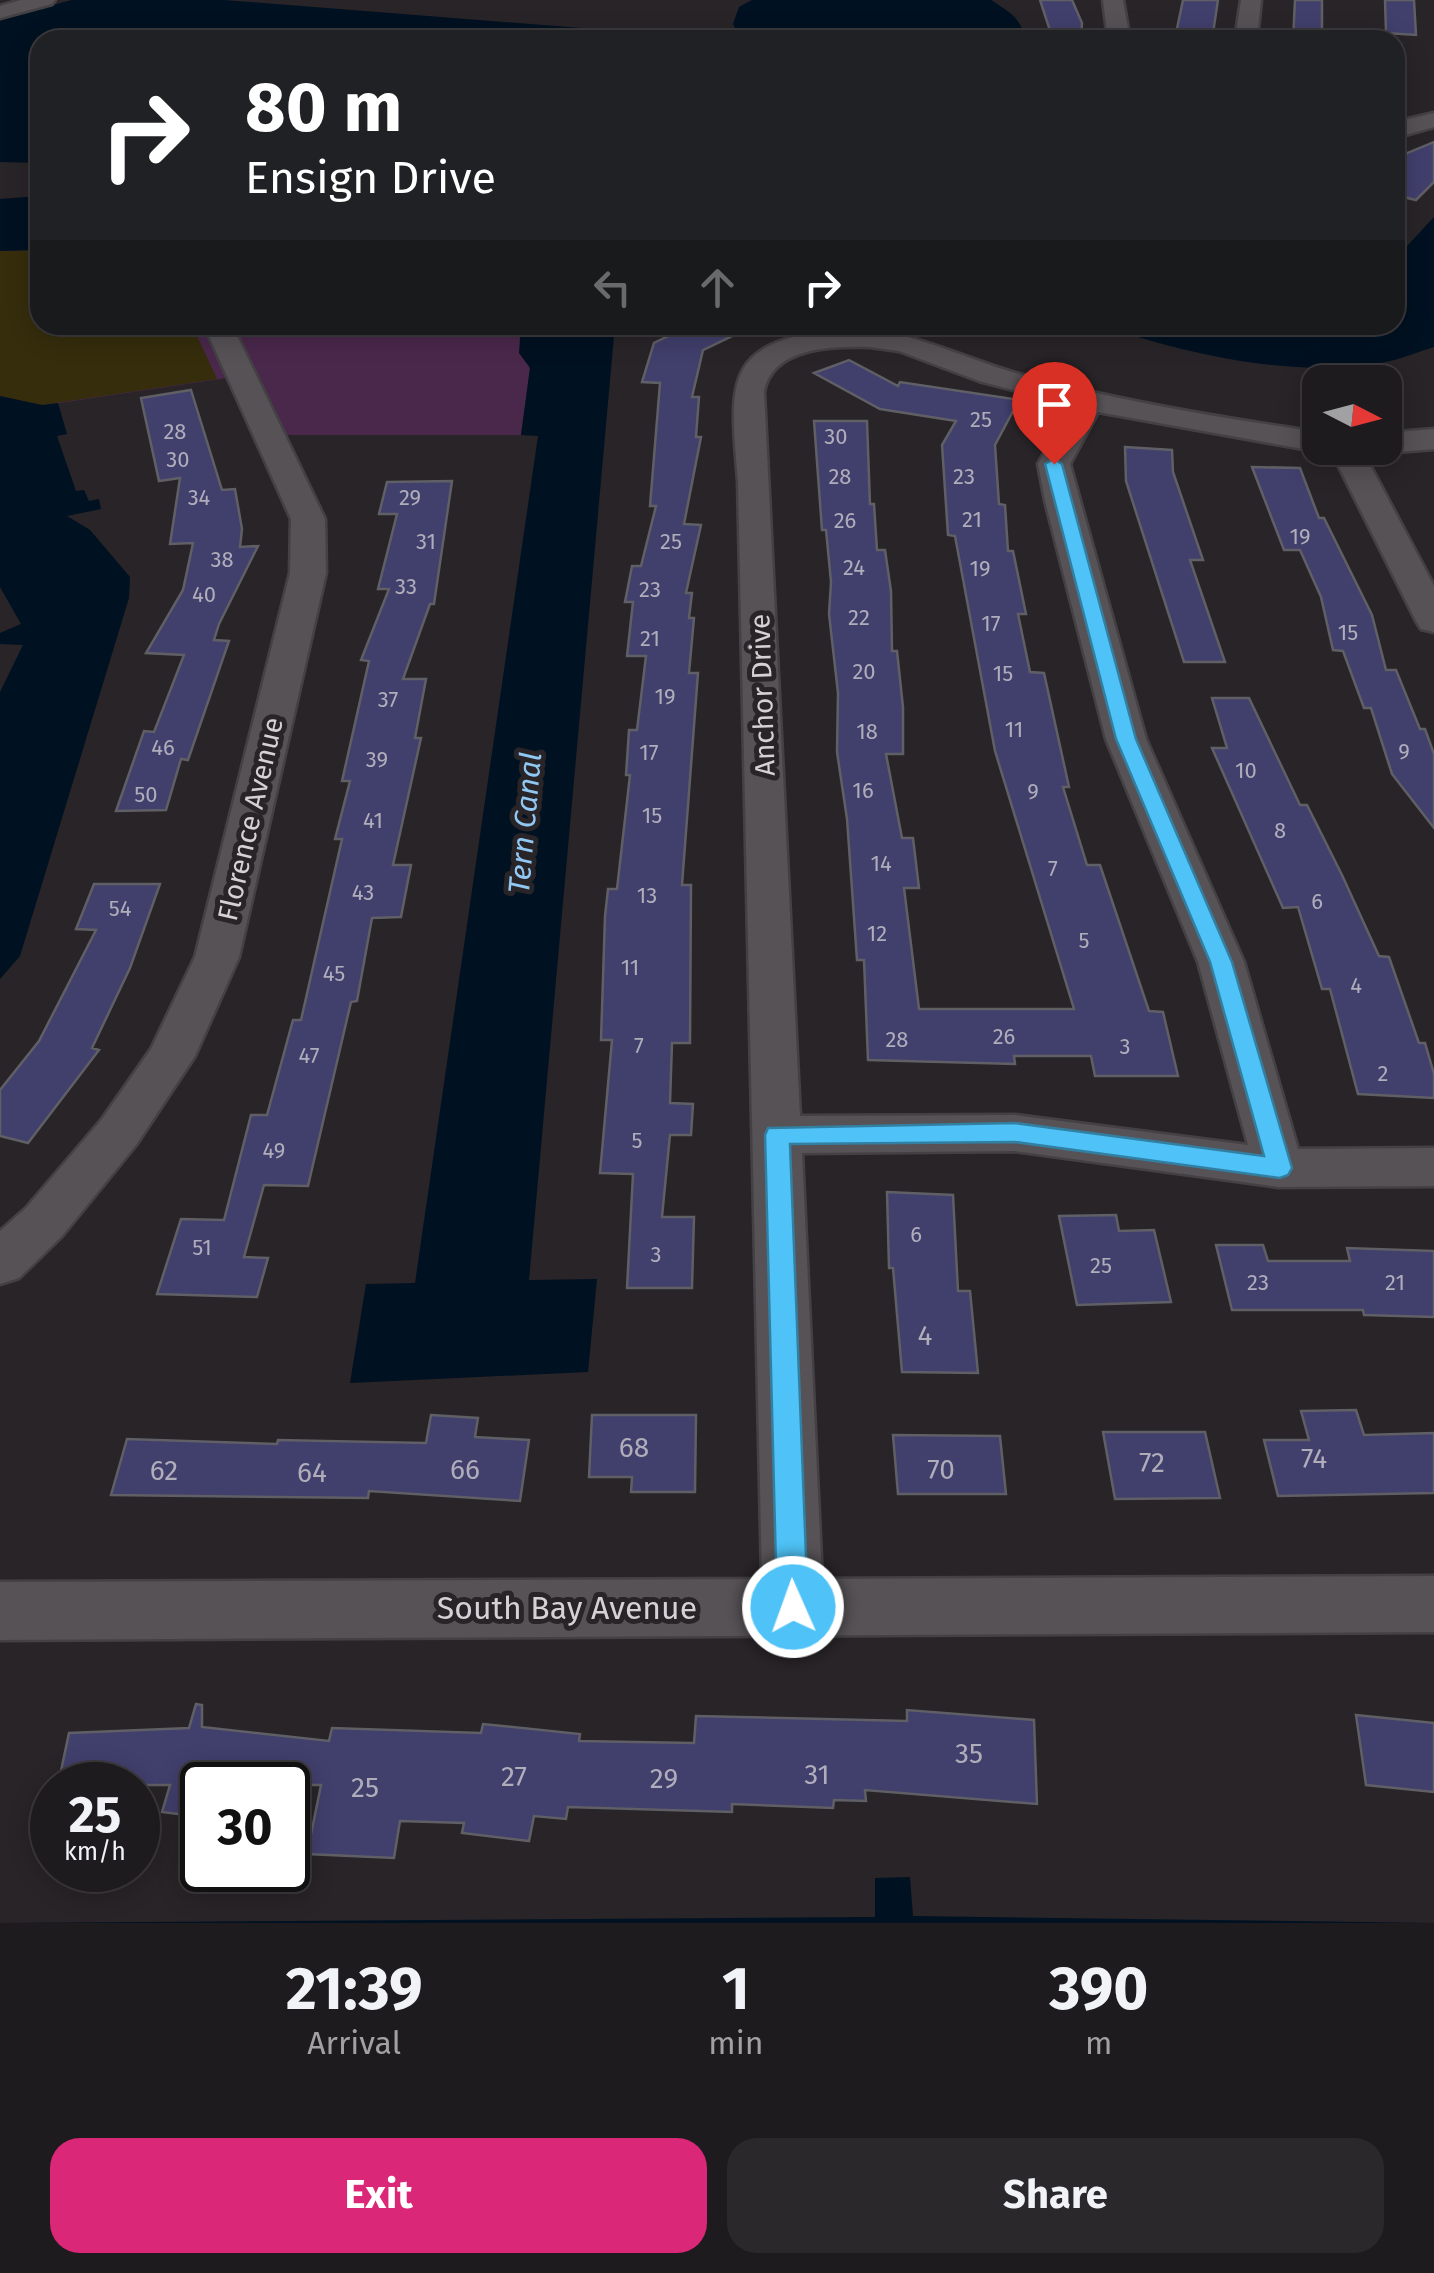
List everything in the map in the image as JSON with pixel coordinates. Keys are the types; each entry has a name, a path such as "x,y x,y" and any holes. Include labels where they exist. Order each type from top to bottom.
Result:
{"street":[{"path":"0,12 45,0"},
{"path":"1113,0 1118,30"},
{"path":"1247,30 1251,0"},
{"path":"1405,129 1434,120"},
{"name":"Florence Avenue","path":"0,1263 44,1222 120,1132 172,1056 217,958 308,573 308,519 223,335"},
{"name":"Anchor Drive","path":"793,1607 748,394 756,369 776,354 805,344 872,338 915,345 1003,379 1089,400 1229,430 1302,440"},
{"path":"1089,400 1054,464 1062,501 1126,739 1221,962 1280,1168"},
{"path":"1402,442 1434,439"},
{"path":"1354,465 1432,613"},
{"path":"777,1135 1015,1133 1280,1168 1434,1167"},
{"name":"South Bay Avenue","path":"0,1611 1434,1604"}],"shaded area":[{"path":"30,250 30,335 519,335 530,368 521,435 278,435 254,374 46,405 0,396 0,251"}],"sand":[{"path":"30,250 30,335 197,335 217,379 42,405 0,396 0,251"}],"water":[{"path":"72,0 224,0 607,30 30,30 30,163 0,162 0,19"},
{"path":"752,0 991,0 1018,21 1022,30 736,30 733,24 739,7"},
{"path":"30,197 30,250 0,251 0,199"},
{"path":"1434,217 1434,347 1390,361 1302,367 1206,354 1131,335 1405,335 1405,248"},
{"name":"Tern Canal","path":"520,335 614,335 529,1280 597,1279 588,1372 350,1383 366,1284 415,1283 538,436 521,435 530,368 519,353"},
{"path":"0,396 42,405 58,403 67,434 57,436 76,491 84,490 89,501 99,499 101,509 67,516 90,530 130,577 129,598 20,956 0,979 0,692 23,645 0,644 0,633 21,624 0,587"},
{"path":"910,1877 913,1916 1434,1923 0,1923 875,1917 875,1878"}],"building":[{"path":"1040,0 1072,0 1082,30 1050,30"},
{"path":"1183,0 1218,0 1214,30 1177,30"},
{"path":"1295,0 1322,0 1322,30 1294,30"},
{"path":"1385,0 1414,0 1416,35 1405,34 1405,30 1386,30"},
{"path":"1434,142 1434,182 1416,200 1405,197 1405,154"},
{"path":"670,335 734,335 703,350 692,397 699,397 696,437 701,437 684,524 701,525 686,593 692,593 689,618 694,618 689,673 698,673 682,885 691,885 690,1043 672,1043 670,1103 693,1104 691,1135 670,1135 662,1217 694,1217 692,1288 627,1288 633,1174 600,1173 612,1040 601,1040 605,916 608,889 617,889 630,775 626,775 629,730 637,730 646,656 627,656 633,602 625,602 632,566 641,566 656,506 650,506 660,383 642,382 654,343"},
{"path":"849,360 898,386 900,382 1019,400 995,445 999,504 1005,505 1008,551 1013,551 1026,614 1018,614 1030,672 1044,673 1069,787 1063,787 1087,865 1100,865 1149,1011 1163,1012 1178,1076 1095,1076 1091,1056 1014,1056 1015,1064 868,1060 864,960 857,960 847,819 837,752 838,693 829,614 831,582 826,530 822,530 814,421 867,421 870,504 874,504 877,550 885,550 891,591 892,651 897,651 903,707 903,754 886,754 902,838 913,838 919,888 904,888 919,1009 1074,1009 995,751 955,536 948,535 942,445 956,421 880,409 814,373"},
{"path":"191,390 222,490 235,489 242,529 240,547 258,546 219,624 214,640 229,641 188,760 181,759 166,810 116,811 144,731 154,732 184,655 146,653 183,590 193,543 170,544 180,478 159,481 141,398"},
{"path":"1125,447 1172,450 1173,472 1203,560 1190,560 1225,662 1184,662 1126,481"},
{"path":"1252,467 1300,468 1319,518 1324,518 1372,615 1386,670 1396,670 1420,729 1425,729 1434,754 1434,828 1392,774 1371,708 1364,708 1343,651 1333,650 1321,597 1300,550 1284,550"},
{"path":"452,481 434,604 430,604 403,679 426,679 415,738 421,738 393,865 411,865 401,917 372,918 357,1001 351,1002 308,1186 264,1185 244,1257 268,1258 257,1297 157,1294 181,1219 224,1220 251,1115 267,1115 293,1020 301,1020 342,839 335,839 350,781 342,781 369,661 361,660 389,589 378,589 397,514 379,514 387,482"},
{"path":"1212,698 1249,698 1300,805 1307,805 1379,956 1389,957 1419,1043 1425,1043 1434,1074 1434,1098 1358,1094 1330,989 1322,989 1298,907 1283,908 1212,748 1227,748"},
{"path":"94,884 160,884 130,968 92,1048 99,1050 28,1143 0,1136 0,1090 39,1041 96,930 76,929"},
{"path":"887,1192 953,1195 958,1291 970,1291 978,1373 902,1372 893,1268 889,1268"},
{"path":"1116,1215 1119,1231 1154,1230 1171,1302 1077,1305 1059,1216"},
{"path":"1216,1245 1263,1245 1268,1261 1350,1261 1347,1248 1434,1251 1434,1317 1364,1315 1363,1310 1232,1310"},
{"path":"1356,1410 1364,1435 1434,1433 1434,1493 1278,1496 1264,1440 1309,1440 1301,1411"},
{"path":"431,1415 478,1418 475,1437 529,1440 520,1501 369,1491 368,1498 111,1495 127,1439 426,1443"},
{"path":"592,1415 696,1415 695,1492 631,1492 632,1477 589,1477"},
{"path":"1103,1432 1205,1432 1220,1498 1115,1499"},
{"path":"893,1435 1000,1436 1006,1494 898,1494"},
{"path":"196,1704 202,1705 202,1727 329,1741 332,1728 481,1733 483,1724 580,1734 579,1741 694,1743 696,1716 907,1721 907,1710 1034,1720 1037,1804 865,1790 866,1801 834,1800 833,1808 732,1804 732,1812 568,1807 566,1819 534,1816 529,1841 462,1833 464,1823 400,1821 394,1858 310,1854 321,1785 310,1785 310,1762 180,1762 180,1814 162,1812 170,1785 160,1785 160,1762 63,1762 69,1733 189,1728"},
{"path":"1356,1715 1434,1723 1434,1792 1366,1785"}],"route":[{"path":"793,1607 777,1135 1015,1133 1280,1168 1221,962 1126,739 1054,464"}]}
